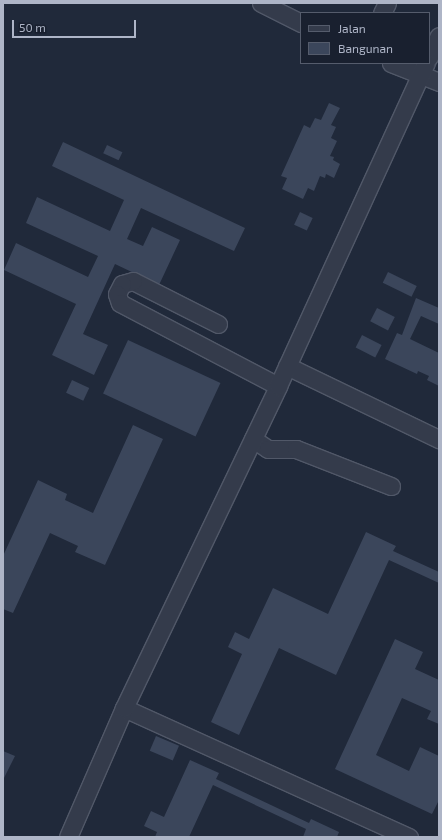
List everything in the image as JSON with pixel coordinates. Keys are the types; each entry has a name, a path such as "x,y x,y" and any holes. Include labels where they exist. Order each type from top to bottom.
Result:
{"lane":[{"path":"262,3 300,22"},
{"path":"430,55 439,36"},
{"path":"397,64 423,68 439,82"},
{"path":"68,837 124,708 278,386 423,68"},
{"path":"218,324 133,281 122,284 118,294 120,303 278,386"},
{"path":"287,366 439,439"},
{"path":"253,439 268,449 296,449 391,486"},
{"path":"124,708 408,837"}],"building":[{"path":"329,103 340,108 331,125 336,127 331,138 337,141 330,156 334,157 333,160 340,164 334,178 326,174 325,178 320,176 314,191 308,188 303,199 282,189 287,178 281,176 304,125 310,128 315,118 321,120"},
{"path":"63,142 245,228 234,251 141,208 127,239 143,246 152,227 180,240 159,285 115,264 83,334 108,345 94,375 52,355 76,304 4,270 16,243 88,277 98,256 26,223 37,197 110,231 124,200 52,166"},
{"path":"107,145 122,152 119,160 103,153"},
{"path":"300,212 313,218 307,231 294,225"},
{"path":"388,272 417,286 412,297 383,283"},
{"path":"416,298 439,308 439,324 421,316 410,339 439,353 439,386 427,380 429,376 418,371 417,374 385,359 397,333 402,335"},
{"path":"377,308 395,317 388,330 370,321"},
{"path":"362,335 382,345 375,357 356,347"},
{"path":"128,340 220,383 196,437 103,393"},
{"path":"72,380 89,388 83,401 66,393"},
{"path":"133,425 163,439 105,565 75,552 78,546 50,533 13,613 3,609 3,556 38,480 67,494 65,500 93,513"},
{"path":"366,532 396,546 393,551 439,572 439,583 389,560 336,675 279,648 239,735 211,722 242,654 228,647 235,632 249,639 273,588 328,614"},
{"path":"395,639 423,652 415,669 439,680 439,724 427,719 431,711 402,698 376,755 409,771 420,747 439,756 439,800 432,814 335,769"},
{"path":"156,736 179,746 173,760 150,751"},
{"path":"3,751 15,756 3,780"},
{"path":"190,760 219,773 216,779 309,823 311,819 339,832 337,837 303,837 306,829 213,785 189,837 155,837 157,832 144,826 151,811 164,817"}]}
